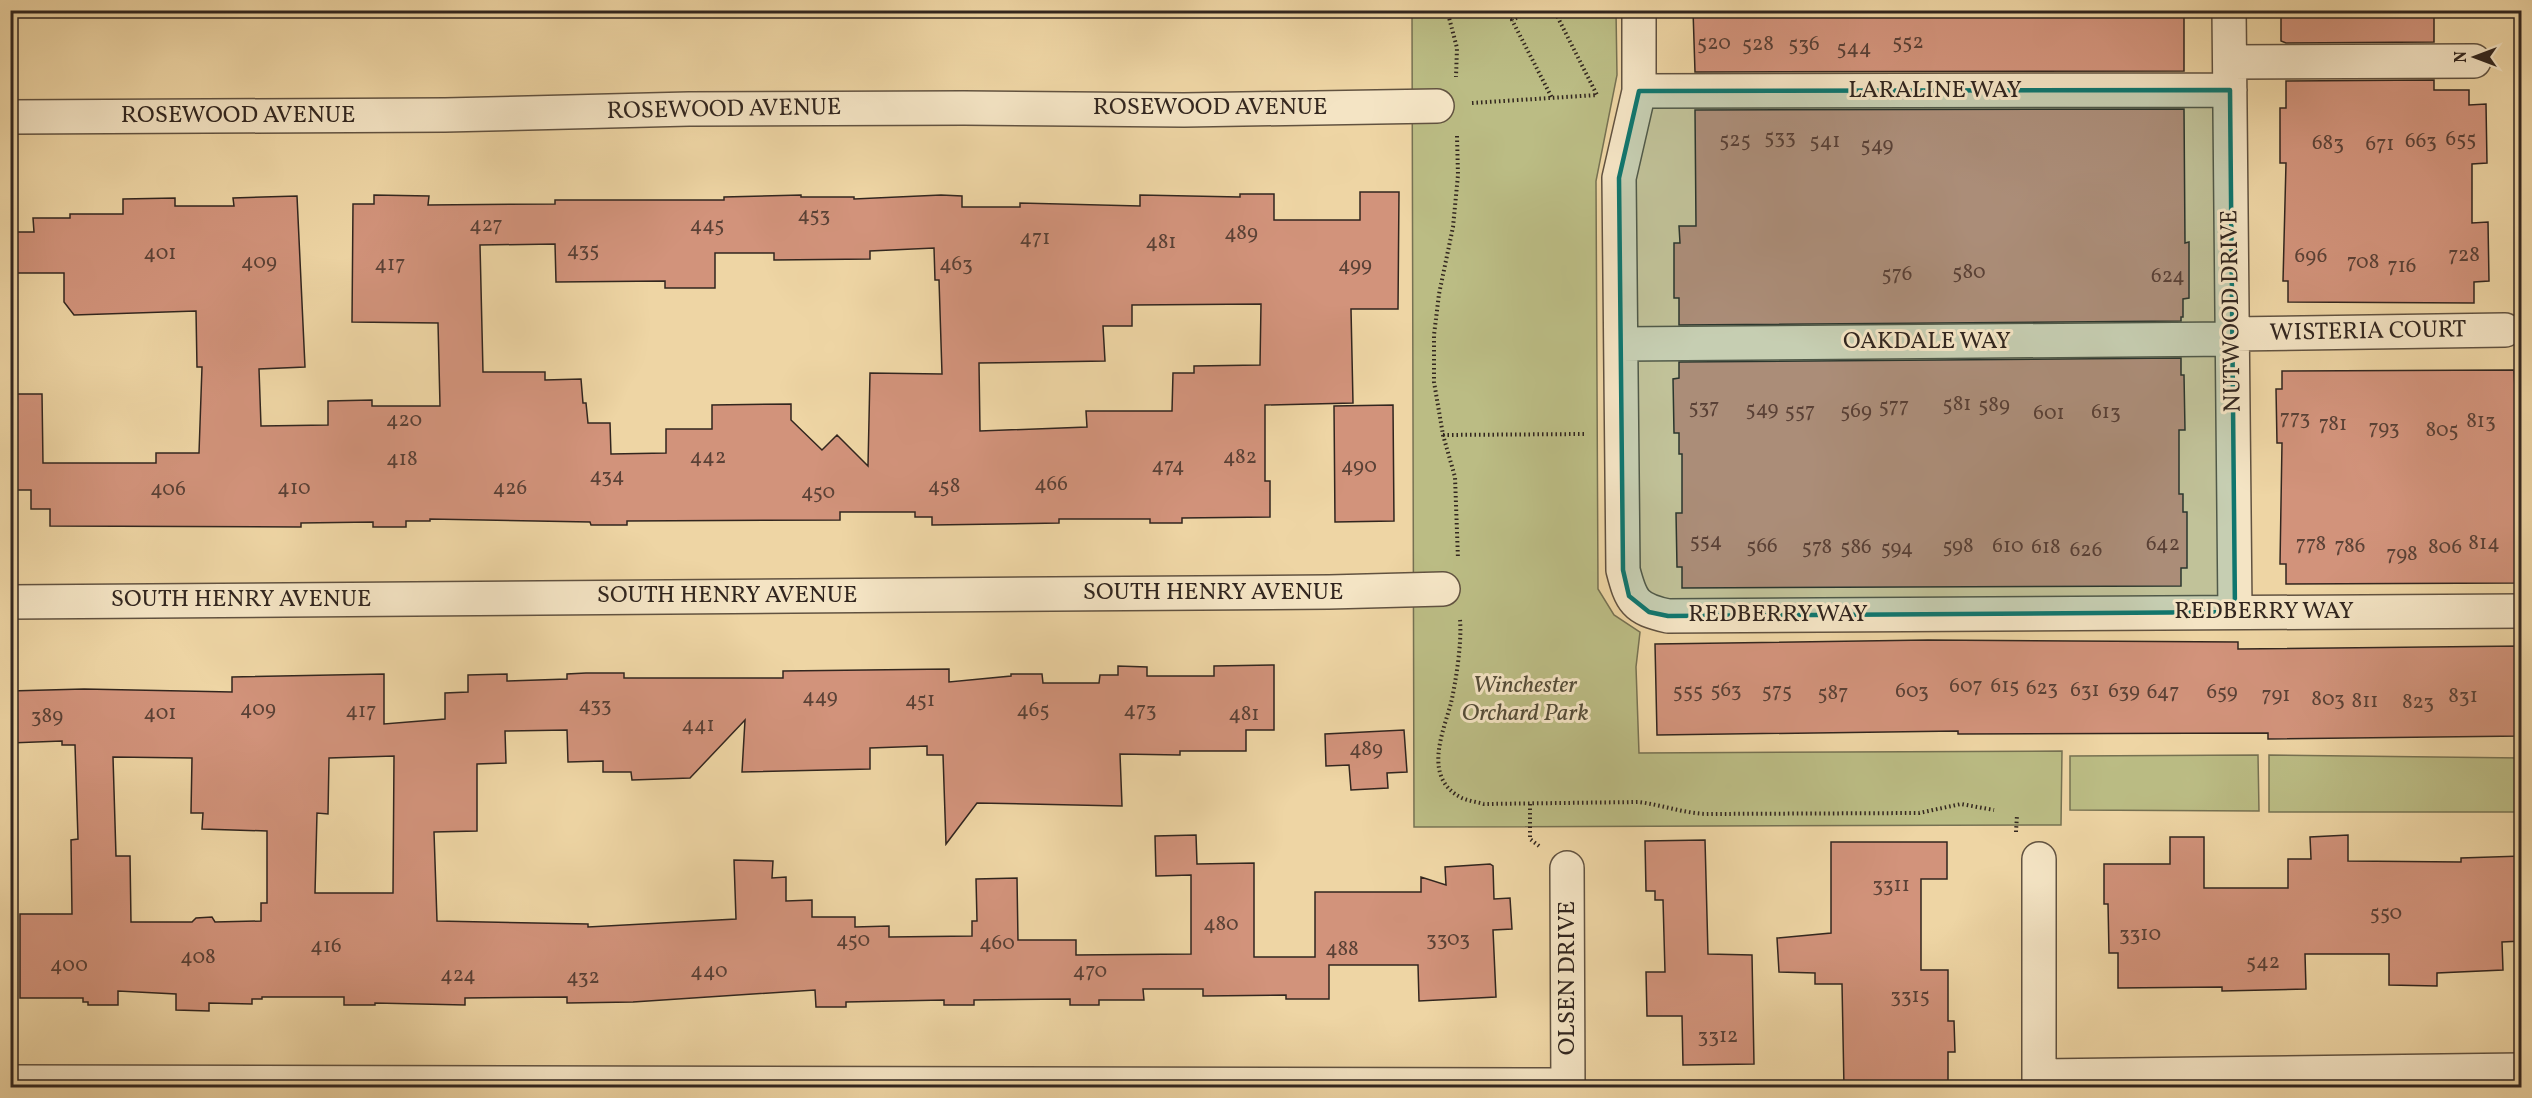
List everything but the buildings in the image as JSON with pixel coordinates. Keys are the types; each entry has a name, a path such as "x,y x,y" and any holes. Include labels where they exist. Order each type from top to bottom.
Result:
{"street":[{"name":"REDBERRY WAY","path":"1639,10 1639,91 1619,178 1623,570 1629,596 1649,612 1668,616 2522,610"},
{"name":"NUTWOOD DRIVE","path":"2229,10 2235,612"},
{"name":"LARALINE WAY","path":"1639,91 2230,76 2474,62"},
{"name":"ROSEWOOD AVENUE","path":"10,117 445,115 761,109 1184,110 1453,97"},
{"name":"WISTERIA COURT","path":"2232,337 2505,330"},
{"name":"OAKDALE WAY","path":"1621,344 2232,337"},
{"name":"SOUTH HENRY AVENUE","path":"10,602 1329,592 1454,589"},
{"path":"2039,859 2039,1082 2522,1070"},
{"name":"OLSEN DRIVE","path":"1567,868 1568,1086"},
{"path":"10,1082 1568,1086"}],"path":[{"path":"1447,10 1457,48 1453,97 1552,98 1598,95 1554,10"},
{"path":"1533,10 1512,20 1552,98"},
{"path":"1457,131 1458,175 1453,227 1439,294 1434,335 1434,382 1443,435 1455,477 1454,589 1461,628 1451,702 1437,748 1439,769 1447,785 1461,797 1484,804 1639,802 1663,805 1690,813 1706,814 1919,813 1961,804 1994,810"},
{"path":"1443,435 1586,434"},
{"path":"1530,804 1530,839 1567,868"}],"highlighted area":[{"path":"2230,90 2235,612 1668,616 1649,612 1629,596 1623,570 1619,178 1639,91"}],"green space":[{"name":"Winchester Orchard Park","path":"1412,11 1616,11 1617,75 1596,181 1598,589 1614,615 1640,632 1636,667 1639,753 2062,751 2061,825 1414,827"},
{"path":"2258,755 2259,811 2070,810 2070,756"},
{"path":"2269,755 2521,758 2521,812 2269,812"}]}
